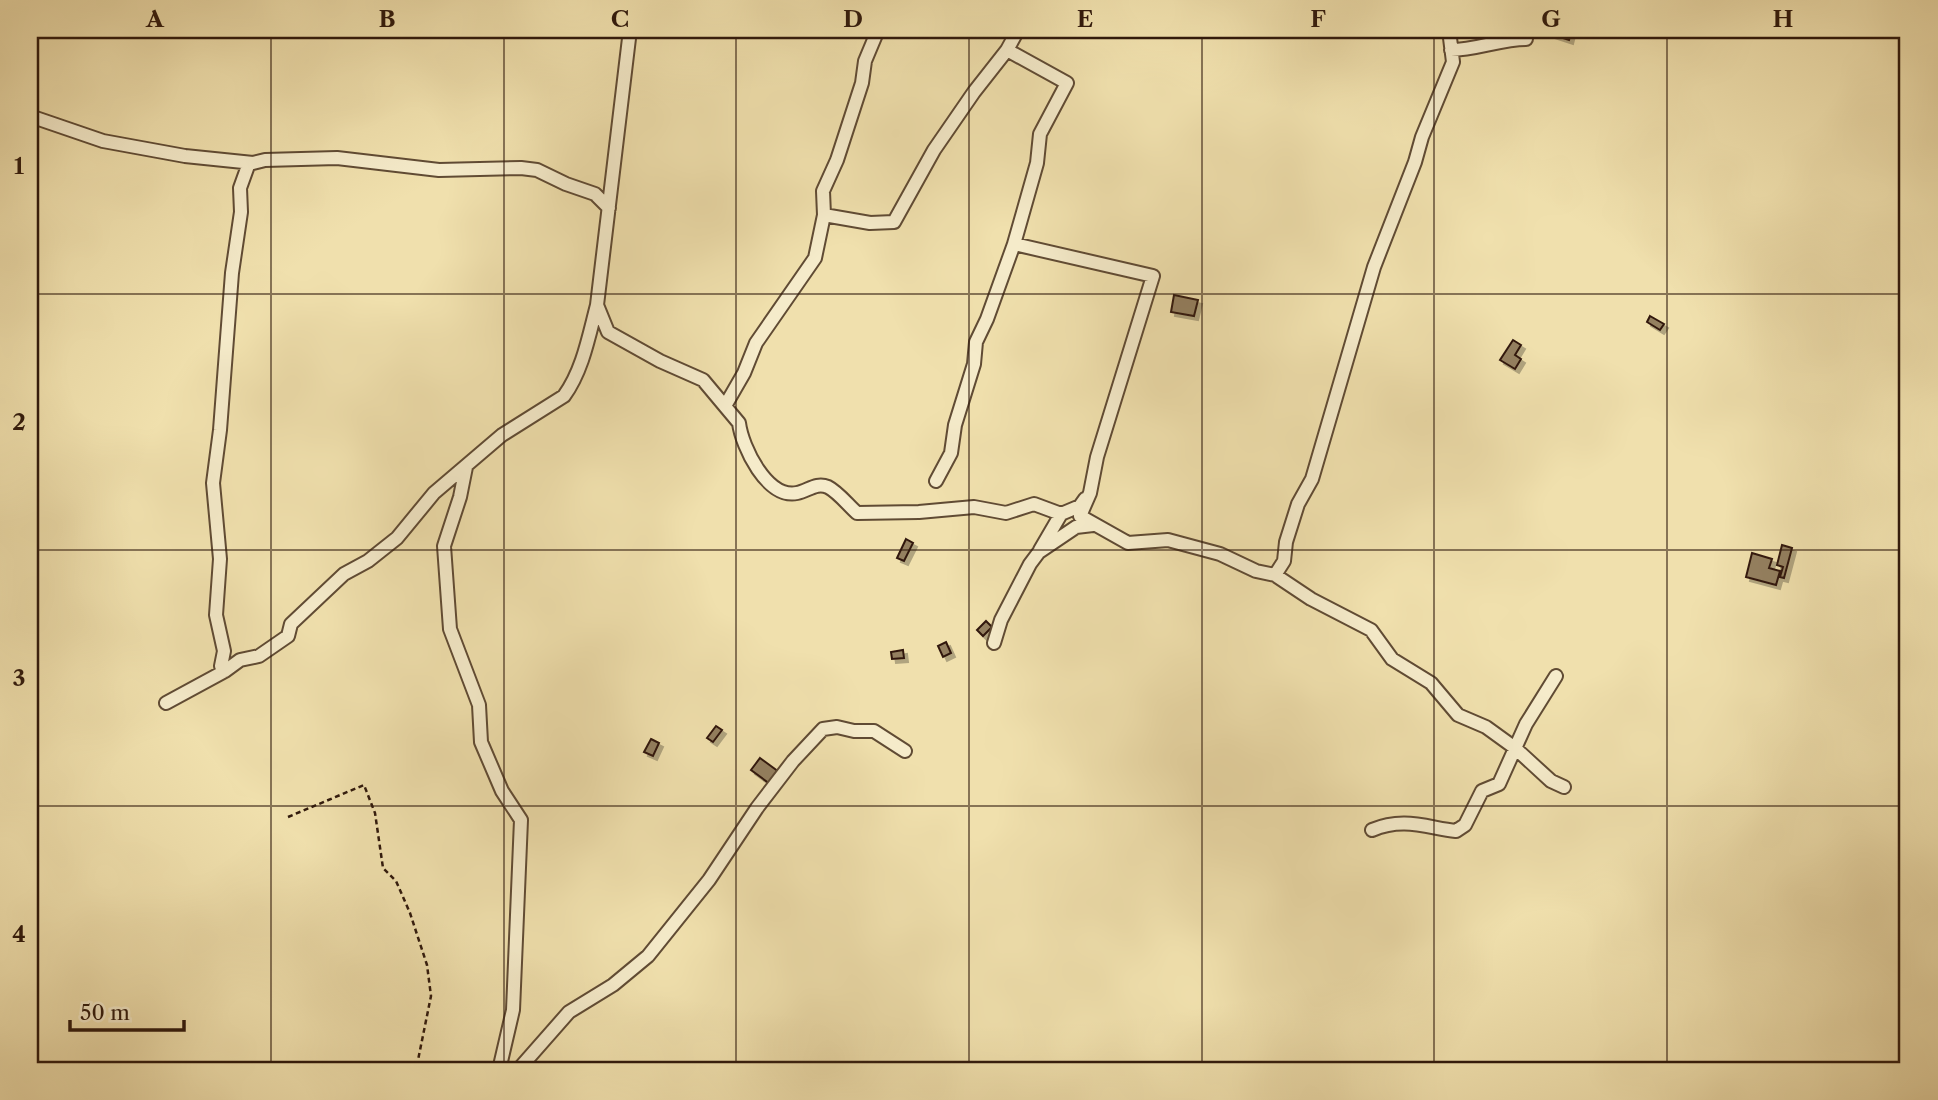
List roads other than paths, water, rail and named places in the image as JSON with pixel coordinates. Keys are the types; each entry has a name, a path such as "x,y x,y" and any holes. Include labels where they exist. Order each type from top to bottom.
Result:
{"street":[{"path":"166,703 240,660 259,656 288,635 291,624 344,574 368,561 397,538 434,493 502,435 564,396 571,386 582,359 597,305 630,30"},
{"path":"725,406 744,373 756,343 815,258 824,215 823,191 837,160 859,94 865,61 878,30"},
{"path":"824,215 870,223 894,222 934,150 1007,50 1018,30"},
{"path":"1275,575 1284,561 1286,542 1298,504 1312,480 1374,267 1453,62 1448,30"},
{"path":"1451,50 1510,39 1526,39"},
{"path":"936,481 951,453 955,425 974,364 976,342 1014,244 1037,163 1040,134 1067,83 1007,50"},
{"path":"30,116 103,141 185,156 248,163 337,158 439,170 529,169 596,194 608,208"},
{"path":"225,671 221,666 224,651 216,615 220,559 213,483 240,212 240,188 248,163"},
{"path":"1014,244 1153,276 1097,457 1090,493 1080,516 1128,543 1168,540 1220,554 1256,572 1275,575 1311,599 1371,630 1392,659 1431,683 1458,715 1486,727 1516,748 1551,780 1564,787"},
{"path":"597,305 608,332 660,361 703,380 739,423 740,432 762,477 779,491 796,493 817,485 828,488 857,513 919,512 974,507 1006,513 1034,504 1062,514"},
{"path":"466,467 460,497 444,547 450,629 479,705 481,742 502,790 521,820 513,1010 499,1070"},
{"path":"995,643 1001,620 1030,564 1062,514 1080,506 1090,493"},
{"path":"1039,552 1076,527 1093,525"},
{"path":"1373,830 1389,823 1417,824 1456,831 1465,825 1482,791 1499,784 1533,710 1556,676"},
{"path":"518,1070 569,1012 613,985 649,956 709,880 757,808 793,761 823,729 837,727 854,731 874,731 905,751"}]}
